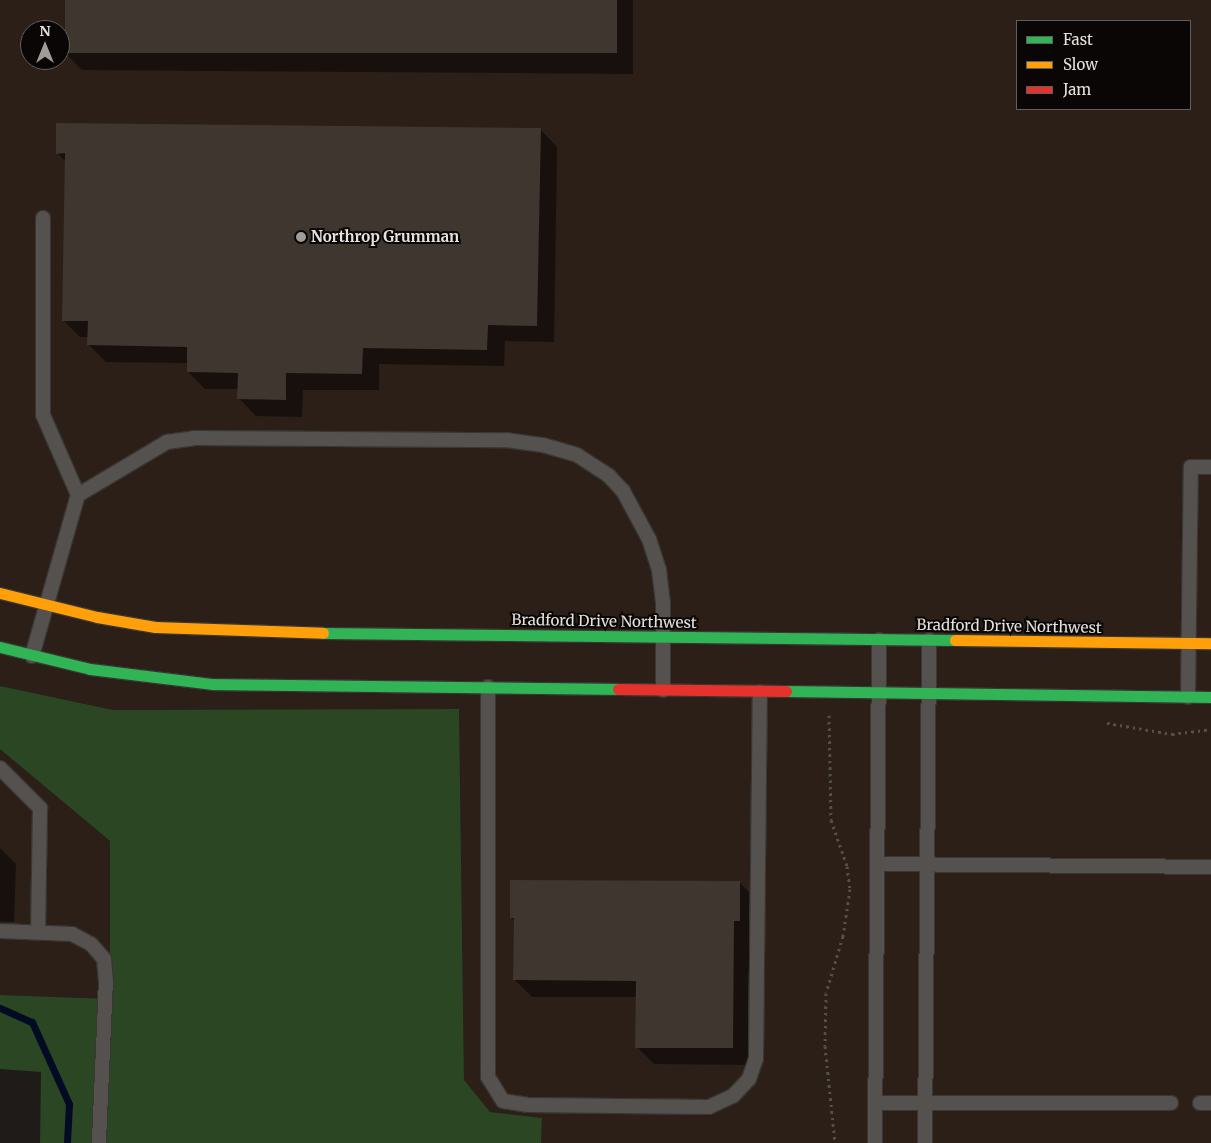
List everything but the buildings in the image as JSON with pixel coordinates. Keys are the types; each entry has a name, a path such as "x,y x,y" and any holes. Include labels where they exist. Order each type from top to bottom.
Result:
{"main road":[{"name":"Bradford Drive Northwest","path":"0,593 46,606 155,627 230,632 1211,644"},
{"path":"0,647 90,669 213,684 1211,697"}],"lane":[{"path":"32,656 78,496 43,415 43,218"},
{"path":"78,496 167,442 194,438 506,440 543,445 577,455 609,476 623,491 649,539 659,570 663,637 663,690"},
{"path":"1188,697 1191,467 1211,467"},
{"path":"875,1143 879,640"},
{"path":"925,1143 929,640"},
{"path":"488,687 488,1077 503,1100 527,1105 710,1107 732,1096 749,1079 756,1059 760,692"},
{"path":"0,768 40,808 38,932"},
{"path":"877,864 1211,867"},
{"path":"0,931 72,934 91,944 104,959 106,980 98,1143"},
{"path":"875,1103 1171,1103"}],"shaded area":[{"path":"0,0 1211,0 1211,1143 541,1143 542,1118 490,1112 464,1081 459,709 113,710 0,686"},
{"path":"0,749 110,841 110,999 0,995"}],"green space":[{"path":"0,686 113,710 459,709 464,1080 490,1112 542,1118 541,1143 40,1143 41,1072 0,1069 0,995 110,999 110,841 0,749"}],"waterway":[{"path":"0,1008 32,1022 69,1104 67,1143"}],"traffic: fast":[{"path":"323,633 955,640"},
{"path":"0,647 90,669 213,684 618,689"},
{"path":"786,691 1211,697"}],"traffic: slow":[{"path":"0,593 97,617 155,627 323,633"},
{"path":"955,640 1211,643"}],"traffic: jam":[{"path":"618,689 786,691"}],"place":[{"name":"Northrop Grumman","path":"301,237"}]}
